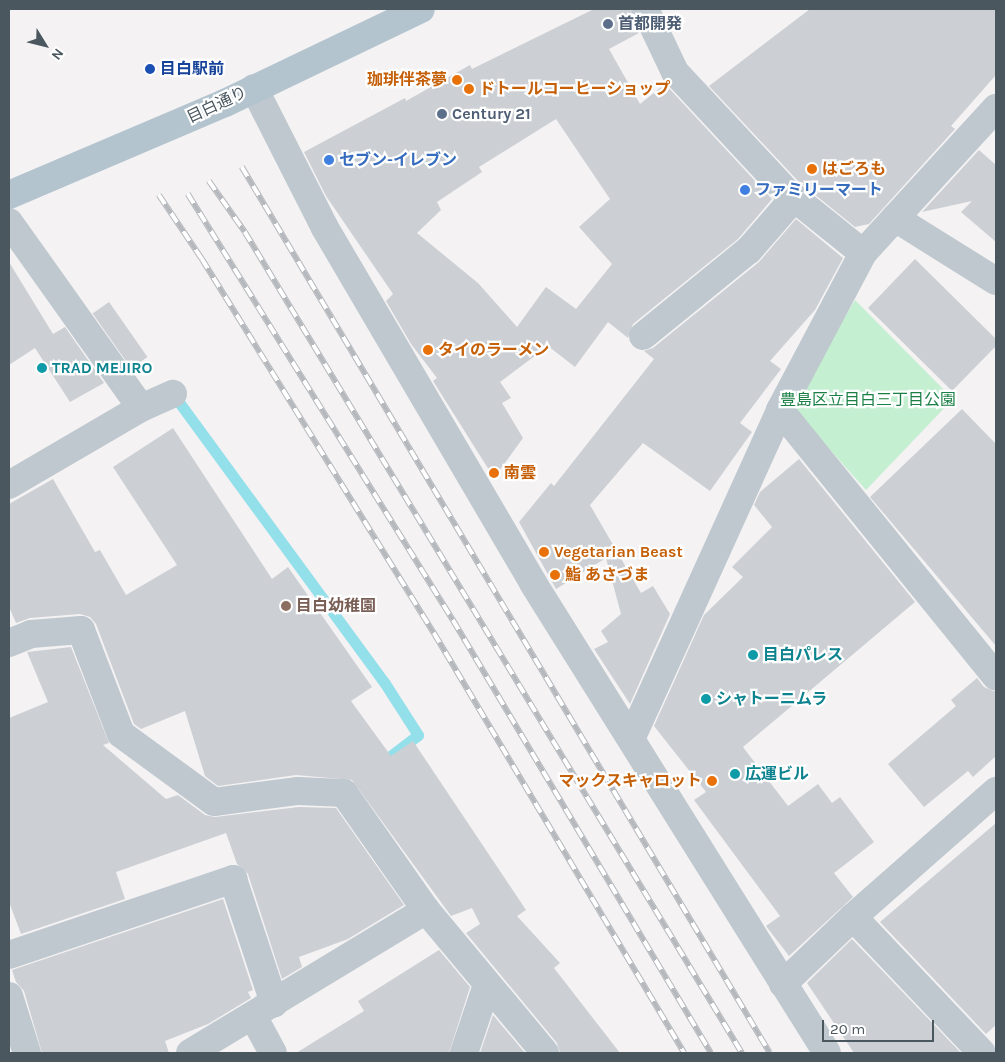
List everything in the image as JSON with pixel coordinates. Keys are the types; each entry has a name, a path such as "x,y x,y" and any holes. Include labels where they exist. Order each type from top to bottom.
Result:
{"main road":[{"name":"目白通り","path":"9,194 73,169 225,103 421,9"}],"street":[{"path":"645,9 675,72 794,198 863,253"},
{"path":"254,88 325,228 534,583 632,737 827,1053"},
{"path":"632,737 780,410 863,253 996,108"},
{"path":"643,336 749,250 794,198"},
{"path":"895,218 996,281"},
{"path":"9,222 141,408"},
{"path":"9,485 141,408 173,394"},
{"path":"780,410 996,677"},
{"path":"9,643 31,634 81,630 121,734 214,802 298,792 344,793 426,910 487,986 545,1053"},
{"path":"783,984 853,917 996,791"},
{"path":"9,954 232,878 273,1053"},
{"path":"190,1053 426,910"},
{"path":"853,917 982,1053"},
{"path":"464,1053 487,986"},
{"path":"9,996 27,1053"}],"green space":[{"name":"豊島区立目白三丁目公園","path":"855,300 953,399 866,490 791,406"}],"building":[{"path":"594,9 630,9 639,33 609,49 640,104 665,84 772,199 738,239 633,324 628,338 608,322 575,367 548,346 500,382 511,398 502,403 523,438 494,478 433,381 437,378 411,344 386,301 393,294 326,196 304,152 405,98 406,101 470,65 472,69","holes":["556,119 610,199 579,227 612,264 576,309 546,287 517,327 478,283 417,233 441,210 437,202 482,172 479,167"]},
{"path":"810,9 996,9 996,75 951,126 955,129 869,224 855,227 798,181 709,86"},
{"path":"979,150 996,165 996,242 961,212 972,201 922,212"},
{"path":"796,219 843,258 815,310 770,361 781,369 740,423 752,432 710,491 643,443 590,505 641,593 653,586 670,614 630,704 594,649 608,642 601,631 621,614 606,558 556,589 519,522 551,483 554,486 654,359 644,351 653,348 759,262"},
{"path":"915,259 996,339 996,346 952,391 868,308"},
{"path":"9,262 53,334 65,327 104,383 70,402 35,348 9,365"},
{"path":"109,302 147,357 131,368 93,313"},
{"path":"962,409 996,444 996,646 870,497"},
{"path":"173,428 272,579 288,567 372,687 351,701 391,756 413,741 526,910 517,916 560,963 554,968 620,1053 560,1053 557,1043 466,933 480,924 472,908 451,916 352,780 296,775 218,786 205,776 185,711 141,729 134,724 96,624 90,617 80,614 30,618 16,623 9,607 9,504 53,479 95,552 100,550 126,595 177,565 113,467"},
{"path":"799,459 915,602 743,747 788,806 818,784 832,803 840,797 874,842 834,873 853,897 789,956 766,926 780,916 694,800 706,792 654,726 704,615 743,577 732,567 772,527 754,505 760,492"},
{"path":"71,647 109,743 103,745 166,799 178,795 205,815 215,817 299,807 336,808 404,905 348,939 299,957 302,967 282,979 248,874 237,864 226,833 116,872 125,899 21,934 9,902 9,718 48,702 27,652"},
{"path":"977,678 984,687 996,692 996,756 973,777 968,771 924,807 888,764 956,706 951,700"},
{"path":"996,823 996,1025 986,1034 880,922"},
{"path":"223,899 253,990 248,992 251,998 208,1024 165,1041 169,1053 42,1053 24,991 16,982 12,970"},
{"path":"852,939 961,1053 854,1053 807,983"},
{"path":"439,950 470,987 449,1053 296,1053 364,1011 358,1001"},
{"path":"493,1015 525,1053 480,1053"}],"waterway":[{"path":"173,394 384,682 418,735 380,764"}],"railway":[{"path":"242,167 770,1053"},
{"path":"209,181 245,232 742,1053"},
{"path":"188,194 453,620 711,1053"},
{"path":"159,195 202,259 434,633 684,1053"}],"place":[{"name":"首都開発","path":"608,24"},
{"name":"目白駅前","path":"150,69"},
{"name":"珈琲伴茶夢","path":"457,80"},
{"name":"ドトールコーヒーショップ","path":"469,89"},
{"name":"Century 21","path":"442,114"},
{"name":"セブン-イレブン","path":"329,160"},
{"name":"はごろも","path":"812,169"},
{"name":"ファミリーマート","path":"745,190"},
{"name":"タイのラーメン","path":"428,350"},
{"name":"TRAD MEJIRO","path":"42,368"},
{"name":"南雲","path":"494,473"},
{"name":"Vegetarian Beast","path":"544,552"},
{"name":"鮨 あさづま","path":"555,575"},
{"name":"目白幼稚園","path":"286,606"},
{"name":"目白パレス","path":"753,655"},
{"name":"シャトーニムラ","path":"706,699"},
{"name":"広運ビル","path":"735,774"},
{"name":"マックスキャロット","path":"712,781"}]}
